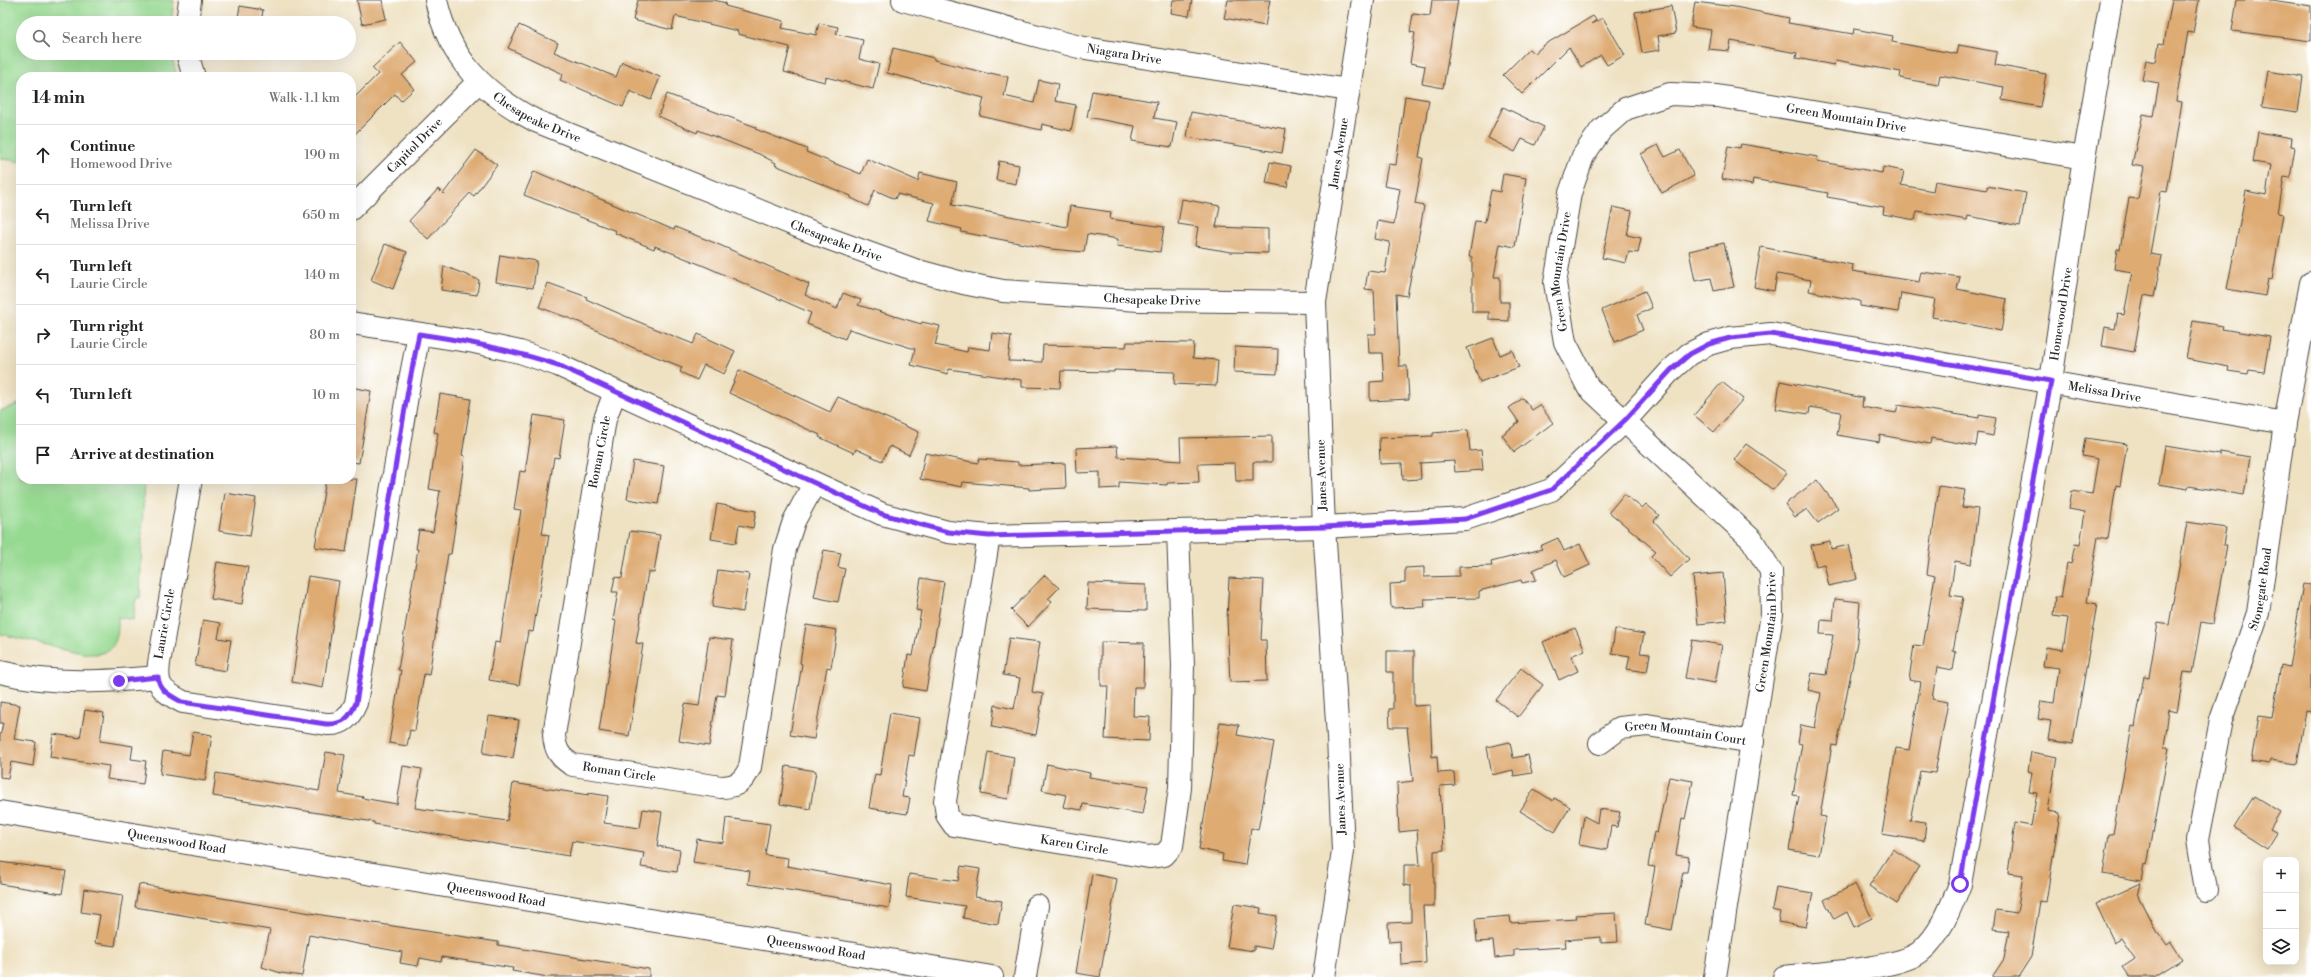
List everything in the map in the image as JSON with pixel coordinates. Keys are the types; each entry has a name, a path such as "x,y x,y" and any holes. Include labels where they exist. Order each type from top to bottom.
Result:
{"street":[{"path":"188,16 190,0"},
{"name":"Chesapeake Drive","path":"436,0 448,36 460,58 478,82 510,107 548,126 827,238 916,270 963,283 1003,291 1124,299 1315,302"},
{"name":"Niagara Drive","path":"903,0 1079,47 1348,90"},
{"name":"Janes Avenue","path":"1324,977 1343,851 1338,737 1324,527 1315,302 1363,0"},
{"name":"Homewood Drive","path":"1784,977 1886,966 1919,952 1937,932 1950,910 1960,884 2051,381 2084,158 2112,0"},
{"path":"189,60 193,72"},
{"name":"Capitol Drive","path":"356,204 478,82"},
{"name":"Green Mountain Drive","path":"1715,977 1772,614 1771,571 1752,540 1588,387 1566,342 1555,283 1570,193 1583,156 1601,130 1625,109 1670,94 1717,96 2084,158"},
{"name":"Stonegate Road","path":"2206,890 2198,840 2221,720 2258,614 2285,422 2311,283"},
{"name":"Melissa Drive","path":"356,324 474,342 520,352 558,365 882,514 911,524 948,532 989,536 1324,527 1465,519 1551,490 1625,420 1671,370 1690,354 1709,344 1752,335 1771,334 2285,422"},
{"name":"Laurie Circle","path":"190,484 158,677 161,688 168,695 182,702 326,724 337,725 345,721 352,713 356,703 408,390 419,334"},
{"name":"Roman Circle","path":"615,392 605,419 554,735 555,746 559,754 573,765 721,787 732,787 742,782 750,767 785,549 794,521 814,484"},
{"name":"Karen Circle","path":"989,536 945,801 947,815 954,824 1149,857 1164,855 1172,846 1180,788 1183,666 1178,532"},
{"path":"0,672 41,680 64,682 119,681 158,677"},
{"name":"Green Mountain Court","path":"1600,743 1620,728 1647,725 1753,742"},
{"name":"Queenswood Road","path":"0,812 992,977"},
{"path":"1025,977 1037,906"}],"green space":[{"path":"0,0 174,0 172,16 16,16 16,60 173,60 176,72 16,72 16,161 0,158"},
{"path":"16,405 16,484 144,484 140,598 136,598 133,620 118,617 115,642 107,651 92,654 82,653 0,634 0,411"}],"building":[{"path":"357,0 382,0 386,19 362,24"},
{"path":"638,0 714,0 726,3 725,6 784,21 782,28 816,35 819,23 838,27 836,34 863,40 859,59 879,64 873,89 826,77 825,82 784,72 790,47 738,34 738,31 675,16 672,30 633,20"},
{"path":"1173,0 1192,0 1189,16 1171,13"},
{"path":"1228,0 1270,0 1265,26 1224,18"},
{"path":"1432,0 1458,0 1443,88 1422,84 1425,66 1410,63 1415,33 1410,32 1413,14 1430,16"},
{"path":"2172,0 2199,0 2193,33 2188,32 2176,101 2182,102 2167,192 2161,191 2150,254 2162,256 2154,297 2144,295 2134,352 2102,346 2105,327 2115,329 2118,314 2124,315 2132,272 2114,269 2117,249 2120,249 2129,198 2138,199 2144,167 2132,165 2143,114 2153,116 2159,83 2142,80 2146,60 2156,62 2159,43 2164,44"},
{"path":"2237,0 2272,0 2311,6 2311,41 2232,31"},
{"path":"1695,2 1735,7 1789,18 1788,23 1853,34 1854,29 1893,36 1892,42 1957,54 1959,45 1997,52 1995,65 2046,74 2040,107 2002,100 2004,87 1940,75 1938,85 1900,78 1901,72 1835,60 1834,65 1796,58 1797,53 1731,41 1729,51 1708,49 1711,30 1691,27"},
{"path":"240,6 263,10 262,16 238,16"},
{"path":"1671,6 1676,33 1658,36 1660,50 1642,53 1635,12"},
{"path":"1593,16 1596,20 1591,24 1603,18 1625,55 1607,65 1601,55 1581,67 1569,47 1522,94 1503,75 1529,49 1534,54 1544,45"},
{"path":"519,25 558,43 554,52 616,77 622,62 660,77 651,100 630,91 623,107 560,80 563,74 508,48"},
{"path":"400,42 417,62 402,75 414,89 401,101 395,94 356,133 356,96 378,74 372,68"},
{"path":"893,48 934,58 934,60 1008,77 1004,96 1034,103 1039,80 1058,84 1055,101 1076,105 1071,131 1042,124 1041,130 980,116 984,98 887,73"},
{"path":"2268,71 2303,77 2298,112 2262,107"},
{"path":"1092,91 1157,102 1154,118 1177,122 1172,147 1132,141 1135,126 1087,117"},
{"path":"667,94 756,127 755,129 807,149 806,152 861,174 867,159 918,181 920,173 957,182 952,205 1067,227 1070,206 1111,212 1110,219 1164,227 1160,252 1117,246 1118,239 1087,234 1084,252 1051,249 961,232 962,229 929,221 934,203 897,194 895,199 875,190 868,206 851,198 851,196 775,165 776,163 759,154 698,130 697,133 658,116"},
{"path":"1405,96 1429,100 1419,157 1423,158 1415,204 1424,206 1407,296 1396,294 1399,366 1407,366 1409,399 1370,401 1370,382 1384,381 1382,353 1369,353 1368,334 1376,334 1374,290 1365,289 1368,271 1385,273 1390,242 1375,239 1378,221 1394,224 1400,189 1384,186 1388,164 1396,165"},
{"path":"1503,107 1544,127 1535,145 1522,139 1515,152 1488,138"},
{"path":"1191,112 1286,129 1282,153 1187,137"},
{"path":"2258,132 2292,138 2291,146 2295,147 2290,178 2284,177 2278,213 2283,214 2272,280 2268,279 2265,296 2227,289 2246,191 2266,195 2271,165 2253,162"},
{"path":"1741,144 1818,157 1817,161 1882,173 1883,167 1904,171 1901,185 1933,191 1935,181 1987,190 1987,186 2026,193 2020,226 1968,216 1967,220 1917,211 1915,220 1883,214 1884,207 1827,197 1828,193 1753,179 1752,185 1722,179 1728,146 1740,148"},
{"path":"1658,145 1665,157 1680,150 1694,176 1662,193 1641,154"},
{"path":"476,150 497,165 474,196 470,193 428,239 409,221 438,189 443,194"},
{"path":"999,161 1019,165 1016,184 996,180"},
{"path":"1270,162 1291,166 1287,187 1266,183"},
{"path":"534,171 674,230 675,227 715,243 809,284 805,295 837,309 843,293 861,300 858,305 921,324 922,322 940,326 935,345 967,352 968,347 990,350 992,333 1011,336 1008,361 1042,362 1043,345 1126,347 1127,342 1194,343 1193,358 1218,360 1216,386 1174,384 1175,372 1114,370 1114,372 1061,371 1060,388 1022,387 1022,380 949,369 948,374 911,365 915,349 849,329 845,339 807,324 811,313 709,268 655,246 654,249 615,233 616,231 524,195"},
{"path":"1503,174 1526,178 1515,247 1500,244 1494,277 1500,277 1500,302 1509,302 1509,321 1489,320 1489,312 1472,312 1472,257 1469,257 1475,221 1485,222 1491,190 1500,192"},
{"path":"1182,199 1220,206 1216,227 1268,229 1268,253 1231,252 1195,246 1198,227 1178,224"},
{"path":"1613,207 1632,211 1627,235 1641,238 1638,253 1629,252 1626,263 1602,258"},
{"path":"1724,243 1734,287 1714,291 1711,278 1695,281 1689,251"},
{"path":"385,244 407,252 393,289 371,280"},
{"path":"1761,247 1853,265 1852,271 1919,282 1921,272 1960,277 1957,289 2007,299 2001,331 1932,317 1935,299 1901,293 1898,312 1860,306 1860,301 1809,291 1811,280 1777,274 1774,291 1754,287"},
{"path":"500,255 537,261 533,288 496,282"},
{"path":"444,266 479,280 477,295 441,290"},
{"path":"548,283 587,297 586,299 693,344 698,334 735,351 724,374 704,365 697,380 680,372 682,367 634,348 579,322 539,307"},
{"path":"1645,291 1652,308 1637,315 1643,330 1615,342 1602,310"},
{"path":"2193,321 2223,326 2222,329 2270,337 2264,372 2249,370 2248,374 2228,371 2229,367 2186,359"},
{"path":"1493,338 1500,355 1512,350 1519,367 1480,382 1467,348"},
{"path":"1235,347 1278,349 1277,374 1234,372"},
{"path":"739,370 830,412 838,397 919,432 909,455 890,446 882,461 856,449 854,453 819,437 820,435 729,393"},
{"path":"1780,381 1863,398 1862,407 1896,413 1898,405 1979,418 1979,415 1996,418 1993,436 1978,433 1976,446 1931,438 1930,444 1880,435 1879,442 1837,435 1841,412 1810,407 1809,414 1776,409"},
{"path":"1722,382 1743,399 1714,432 1694,415"},
{"path":"356,388 371,391 359,463 356,463"},
{"path":"440,394 471,399 462,455 465,456 451,554 448,554 429,675 424,674 415,731 410,730 407,746 389,743 401,670 398,670 418,549 416,549 419,530 433,532 440,491 429,489 438,433 434,432"},
{"path":"1523,398 1532,410 1540,405 1553,423 1514,452 1502,435 1519,422 1509,408"},
{"path":"534,415 565,420 559,458 554,457 542,534 549,535 533,632 528,631 519,685 489,680 495,642 500,643 521,510 514,509 520,471 525,472"},
{"path":"1468,430 1470,451 1481,450 1483,470 1455,472 1454,461 1420,463 1421,479 1403,480 1402,463 1380,464 1379,438 1433,436 1433,433"},
{"path":"1272,436 1272,462 1253,462 1253,481 1236,481 1235,463 1198,464 1199,482 1167,483 1167,485 1119,482 1119,488 1100,489 1100,472 1077,473 1076,448 1117,446 1118,457 1181,461 1180,438"},
{"path":"2085,438 2127,444 2120,486 2116,485 2108,539 2098,537 2087,602 2097,604 2073,744 2048,740 2051,721 2038,719 2041,701 2054,703 2059,668 2043,666 2046,647 2063,650 2068,618 2053,616 2055,597 2061,598 2067,563 2071,564 2075,544 2080,545 2085,512 2069,509 2072,491 2092,494 2098,459 2082,456"},
{"path":"1746,444 1787,473 1773,490 1734,460"},
{"path":"2165,446 2220,455 2220,452 2250,457 2244,495 2189,486 2188,489 2159,484"},
{"path":"925,453 978,463 979,459 1018,462 1018,465 1065,463 1066,488 1029,490 1029,488 963,482 962,487 920,479"},
{"path":"633,461 664,466 658,504 627,499"},
{"path":"357,479 346,552 315,547 325,484 356,484"},
{"path":"1817,480 1838,508 1818,523 1807,509 1795,517 1785,504"},
{"path":"1939,486 1965,490 1962,507 1978,509 1971,564 1955,561 1950,595 1963,597 1953,651 1956,652 1953,670 1937,667 1932,699 1948,702 1935,773 1920,771 1910,820 1926,822 1924,841 1882,834 1896,748 1909,750 1921,682 1909,680 1914,645 1923,646 1935,576 1927,574"},
{"path":"225,493 256,498 250,536 219,531"},
{"path":"1624,494 1642,508 1646,504 1659,515 1654,521 1689,559 1670,577 1651,556 1656,551 1609,512"},
{"path":"717,504 756,511 753,528 739,525 736,543 711,539"},
{"path":"2187,522 2226,528 2223,545 2227,545 2213,624 2201,622 2192,673 2184,672 2177,712 2169,710 2164,748 2169,748 2147,865 2144,864 2141,881 2103,874 2109,834 2113,834 2132,726 2135,727 2144,676 2149,677 2158,623 2169,625"},
{"path":"630,531 660,535 654,573 648,572 636,643 643,644 629,736 599,731 616,621 613,620 618,592 612,592 615,577 622,578"},
{"path":"1558,538 1564,551 1580,544 1590,565 1564,577 1556,560 1533,570 1536,580 1522,583 1521,580 1479,591 1479,598 1424,599 1425,607 1391,608 1390,584 1405,583 1405,568 1424,567 1424,577 1459,576 1459,567 1492,566 1491,562 1542,549 1540,546"},
{"path":"1830,541 1831,549 1849,545 1857,579 1829,586 1824,564 1816,566 1811,545"},
{"path":"824,550 841,553 838,567 845,569 838,602 814,597"},
{"path":"217,562 248,567 242,604 211,599"},
{"path":"718,570 749,574 743,612 712,607"},
{"path":"1723,573 1727,621 1698,624 1693,576"},
{"path":"1045,575 1059,588 1048,599 1052,602 1028,627 1011,610"},
{"path":"308,576 339,581 323,688 292,682"},
{"path":"921,578 944,582 926,691 903,687 908,655 913,656 921,611 916,610"},
{"path":"1229,578 1264,580 1261,640 1266,640 1267,681 1230,682 1227,619"},
{"path":"1088,583 1146,585 1146,611 1087,609"},
{"path":"2303,584 2311,585 2311,712 2306,711 2297,764 2270,760 2269,764 2251,761 2259,716 2272,718 2281,665 2289,667"},
{"path":"1835,599 1860,602 1857,642 1837,746 1832,745 1820,816 1826,817 1819,855 1789,850 1799,796 1793,795 1802,744 1798,743 1801,725 1815,728 1821,693 1808,690 1812,673 1826,675 1833,635 1820,634 1821,620 1833,621"},
{"path":"203,620 221,623 218,638 231,640 226,671 195,666"},
{"path":"806,625 837,630 831,668 827,667 814,739 790,735 802,664 800,663"},
{"path":"1575,628 1585,650 1571,656 1578,671 1559,680 1543,642"},
{"path":"1615,629 1644,634 1640,653 1650,654 1647,672 1627,669 1630,656 1612,653"},
{"path":"709,637 733,640 725,696 717,695 709,746 679,741 685,704 699,706"},
{"path":"1009,638 1040,642 1032,692 1043,694 1036,735 992,727 995,705 1014,709 1020,678 1003,675"},
{"path":"1692,640 1722,645 1715,683 1685,678"},
{"path":"1101,642 1144,643 1143,687 1134,687 1133,716 1150,717 1149,741 1105,739 1108,686 1101,686"},
{"path":"1387,651 1414,651 1414,706 1430,705 1432,757 1437,756 1438,773 1454,772 1455,785 1440,786 1444,850 1434,851 1434,906 1423,906 1426,963 1401,965 1400,941 1389,942 1388,923 1411,922 1411,886 1404,885 1404,865 1420,865 1417,830 1399,832 1397,783 1413,781 1407,727 1390,727 1389,709 1393,709 1393,672 1387,672"},
{"path":"1521,668 1543,685 1518,717 1496,700"},
{"path":"0,702 20,705 14,739 36,742 33,766 11,762 8,778 0,777 0,737 3,723 0,723"},
{"path":"85,710 104,713 100,741 133,746 131,759 146,761 143,784 107,779 109,766 50,757 53,734 80,738"},
{"path":"890,713 920,718 914,756 909,755 902,797 910,798 907,814 869,808 875,774 880,775"},
{"path":"489,716 519,720 513,758 483,753"},
{"path":"1220,722 1239,725 1237,735 1274,742 1258,830 1251,828 1245,865 1222,861 1223,854 1199,849"},
{"path":"193,732 212,735 205,781 160,774 163,751 189,755"},
{"path":"1510,742 1513,758 1528,755 1532,773 1514,776 1513,770 1492,775 1487,747"},
{"path":"326,752 345,755 339,793 363,797 362,798 397,804 403,766 422,769 415,808 507,821 513,783 588,795 589,793 608,796 604,823 640,828 643,809 662,812 657,846 680,850 677,872 641,867 644,853 572,841 569,856 213,796 216,773 319,791"},
{"path":"988,752 1014,757 1008,799 981,794"},
{"path":"2031,752 2057,757 2048,811 2060,813 2046,902 2040,901 2031,957 2018,977 1992,977 2004,959 2009,931 1993,929 1996,910 2017,913 2023,875 2008,873 2015,823 2031,826 2037,793 2029,792 2032,772 2028,771"},
{"path":"1047,764 1090,773 1089,777 1148,786 1143,814 1083,804 1082,810 1063,807 1066,795 1042,790"},
{"path":"786,766 816,771 810,809 780,804"},
{"path":"1669,777 1693,781 1685,819 1682,818 1676,855 1689,857 1687,872 1683,872 1672,930 1645,925 1655,867 1648,866 1654,832 1657,833"},
{"path":"1534,789 1553,801 1554,798 1570,807 1555,832 1520,811"},
{"path":"2254,796 2280,812 2270,829 2277,833 2267,849 2234,828"},
{"path":"1599,809 1620,812 1617,827 1611,826 1607,850 1579,845 1584,816 1597,823"},
{"path":"726,818 770,824 765,855 788,858 787,866 892,885 889,908 853,902 854,900 748,884 750,871 693,862 697,839 723,843"},
{"path":"1893,849 1919,866 1897,904 1869,886"},
{"path":"0,862 66,871 62,894 0,884"},
{"path":"961,866 980,869 975,897 1002,901 998,924 963,918 965,906 906,897 909,874 958,881"},
{"path":"1092,874 1117,879 1100,977 1076,973"},
{"path":"2141,883 2138,896 2157,933 2158,932 2167,945 2171,942 2182,959 2154,977 2130,977 2123,967 2135,959 2121,938 2114,942 2096,904"},
{"path":"139,884 334,917 498,942 498,945 649,969 649,977 548,977 512,971 513,968 442,957 441,962 420,958 418,966 400,963 402,952 309,935 302,976 281,973 262,967 270,930 135,907"},
{"path":"1855,884 1872,918 1854,927 1847,912 1834,919 1824,900"},
{"path":"1776,887 1813,893 1806,927 1778,922 1780,912 1772,910"},
{"path":"84,889 123,895 115,946 95,943 100,915 81,912"},
{"path":"1234,904 1261,908 1260,913 1277,916 1271,949 1254,946 1254,951 1227,947"},
{"path":"1616,913 1618,942 1601,943 1601,937 1565,940 1566,947 1514,950 1514,956 1495,958 1493,941 1477,942 1475,919 1510,916 1511,923 1577,919 1576,915"}],"route":[{"path":"119,681 158,677 161,688 168,695 182,702 326,724 337,725 345,721 352,713 356,703 408,390 419,334 474,342 520,352 558,365 882,514 911,524 948,532 989,536 1324,527 1465,519 1551,490 1625,420 1671,370 1690,354 1709,344 1730,338 1771,334 2051,381 1960,884"}]}
